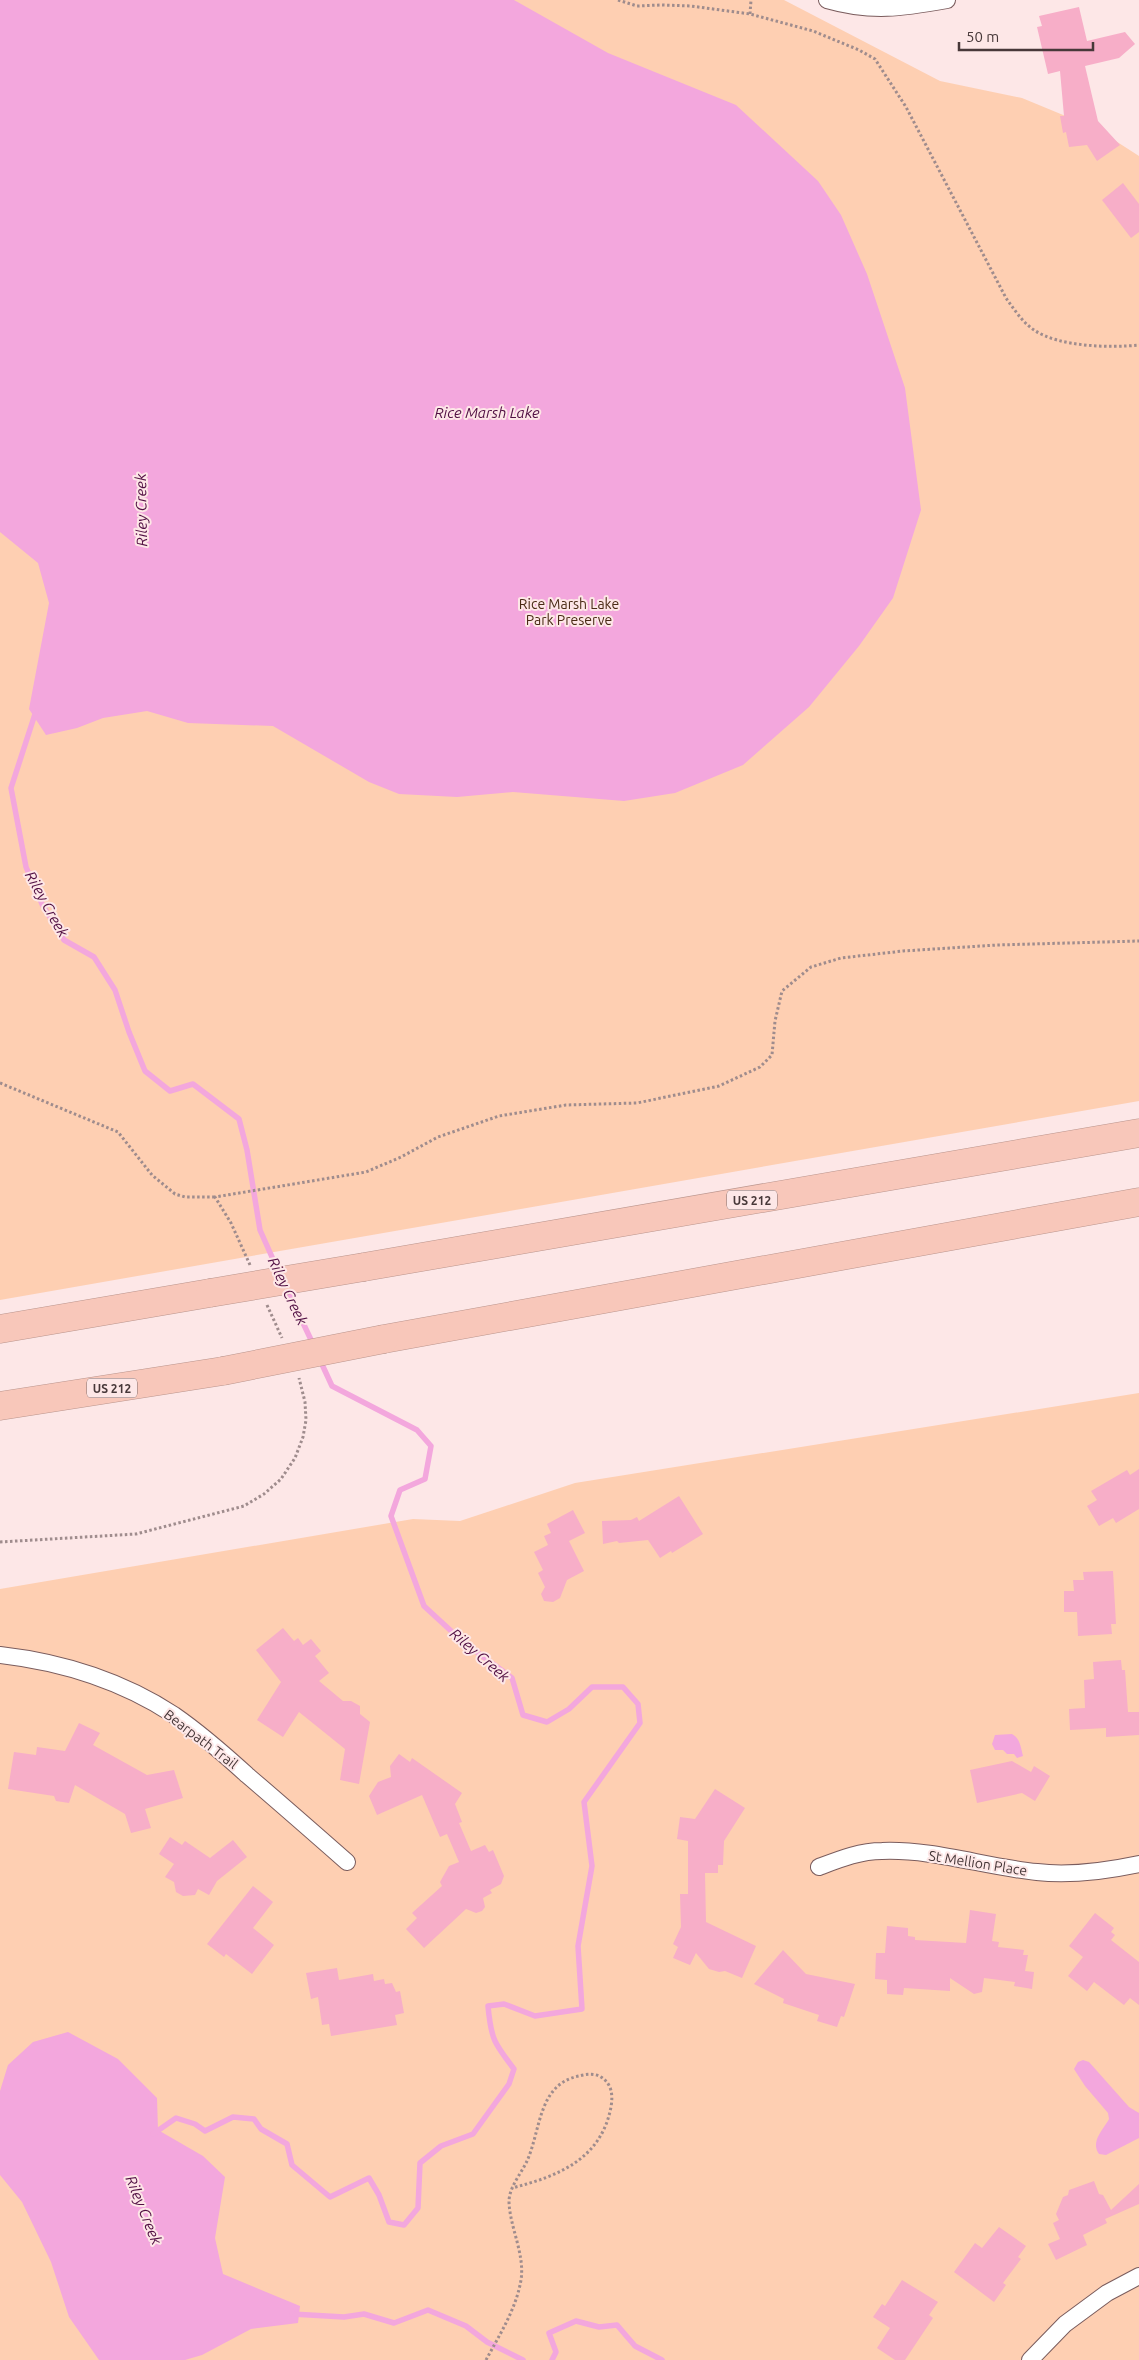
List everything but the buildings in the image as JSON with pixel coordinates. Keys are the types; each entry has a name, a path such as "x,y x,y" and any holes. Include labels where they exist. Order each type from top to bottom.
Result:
{"highway":[{"name":"US 212","path":"0,1329 1139,1133"},
{"name":"US 212","path":"0,1406 223,1370 1139,1202"}],"street":[{"path":"827,0 850,7 884,10 948,0"},
{"name":"Bearpath Trail","path":"0,1655 39,1660 81,1672 126,1689 174,1715 218,1749 347,1862"},
{"name":"St Mellion Place","path":"819,1866 849,1856 881,1851 913,1852 1039,1873 1082,1872 1139,1864"},
{"path":"1030,2360 1065,2324 1107,2293 1139,2276"}],"path":[{"path":"618,0 637,6 661,4 691,6 750,14 813,31 859,50 875,59 906,106 1006,298 1022,321 1034,331 1091,346 1139,345"},
{"path":"750,14 751,0"},
{"path":"0,1083 118,1132 152,1175 175,1194 185,1197 230,1196 366,1172 438,1137 499,1116 566,1105 637,1103 719,1086 760,1067 772,1055 775,1021 782,991 812,967 841,958 978,946 1139,940"},
{"path":"215,1197 231,1223 250,1266"},
{"path":"266,1301 284,1343"},
{"path":"0,1542 136,1534 244,1506 264,1494 280,1478 295,1458 303,1437 306,1420 304,1393 298,1376"},
{"path":"486,2360 516,2302 521,2278 520,2253 509,2201 512,2188 528,2160 542,2110 550,2094 560,2084 573,2077 586,2074 599,2075 607,2082 611,2089 612,2100 609,2116 602,2133 589,2153 561,2171 512,2188"}],"green space":[{"name":"Rice Marsh Lake Park Preserve","path":"0,0 784,0 940,81 1022,98 1097,129 1139,156 1139,1101 0,1300"},
{"path":"1139,1393 1139,2360 0,2360 0,1589 413,1519 460,1521 575,1483"}],"water":[{"name":"Rice Marsh Lake","path":"0,0 514,0 608,53 736,105 818,181 841,215 867,274 905,388 921,510 893,598 859,646 809,707 743,765 675,793 624,801 513,792 457,797 399,794 369,782 273,726 188,723 147,711 103,718 77,728 46,735 29,709 49,603 38,563 0,532"},
{"path":"1012,1734 1021,1747 1023,1756 1017,1758 1014,1754 1007,1754 1003,1750 995,1750 992,1744 995,1735"},
{"path":"68,2032 118,2059 157,2098 158,2130 203,2156 225,2177 215,2238 223,2274 300,2306 298,2323 251,2329 202,2355 185,2360 99,2360 69,2317 51,2262 22,2202 0,2175 0,2091 8,2065 33,2042"},
{"path":"1083,2060 1089,2062 1129,2107 1139,2113 1139,2138 1106,2155 1099,2154 1096,2144 1109,2119 1108,2113 1085,2086 1074,2069 1078,2062"}],"waterway":[{"name":"Riley Creek","path":"36,711 11,788 26,867 42,904 64,940 94,957 115,990 145,1071 170,1091 193,1084 239,1119 247,1150 260,1230 280,1275"},
{"name":"Riley Creek","path":"286,1287 313,1344"},
{"name":"Riley Creek","path":"153,2134 176,2118 195,2124 205,2131 233,2117 254,2119 261,2129 287,2144 292,2165 330,2197 369,2178 379,2195 389,2222 404,2225 418,2208 420,2163 441,2146 473,2134 509,2084 514,2069 502,2053 492,2034 488,2006 504,2004 535,2016 582,2009 578,1946 592,1866 584,1802 640,1723 638,1704 623,1687 592,1687 569,1709 547,1722 523,1715 512,1678 462,1641 424,1606 391,1516 400,1490 425,1479 431,1446 417,1430 332,1386 320,1360"},
{"name":"Riley Creek","path":"292,2314 344,2317 364,2314 394,2323 428,2310 466,2326 487,2342 523,2360"},
{"name":"Riley Creek","path":"552,2360 556,2352 549,2333 576,2321 599,2327 617,2325 635,2346 662,2360"}]}
